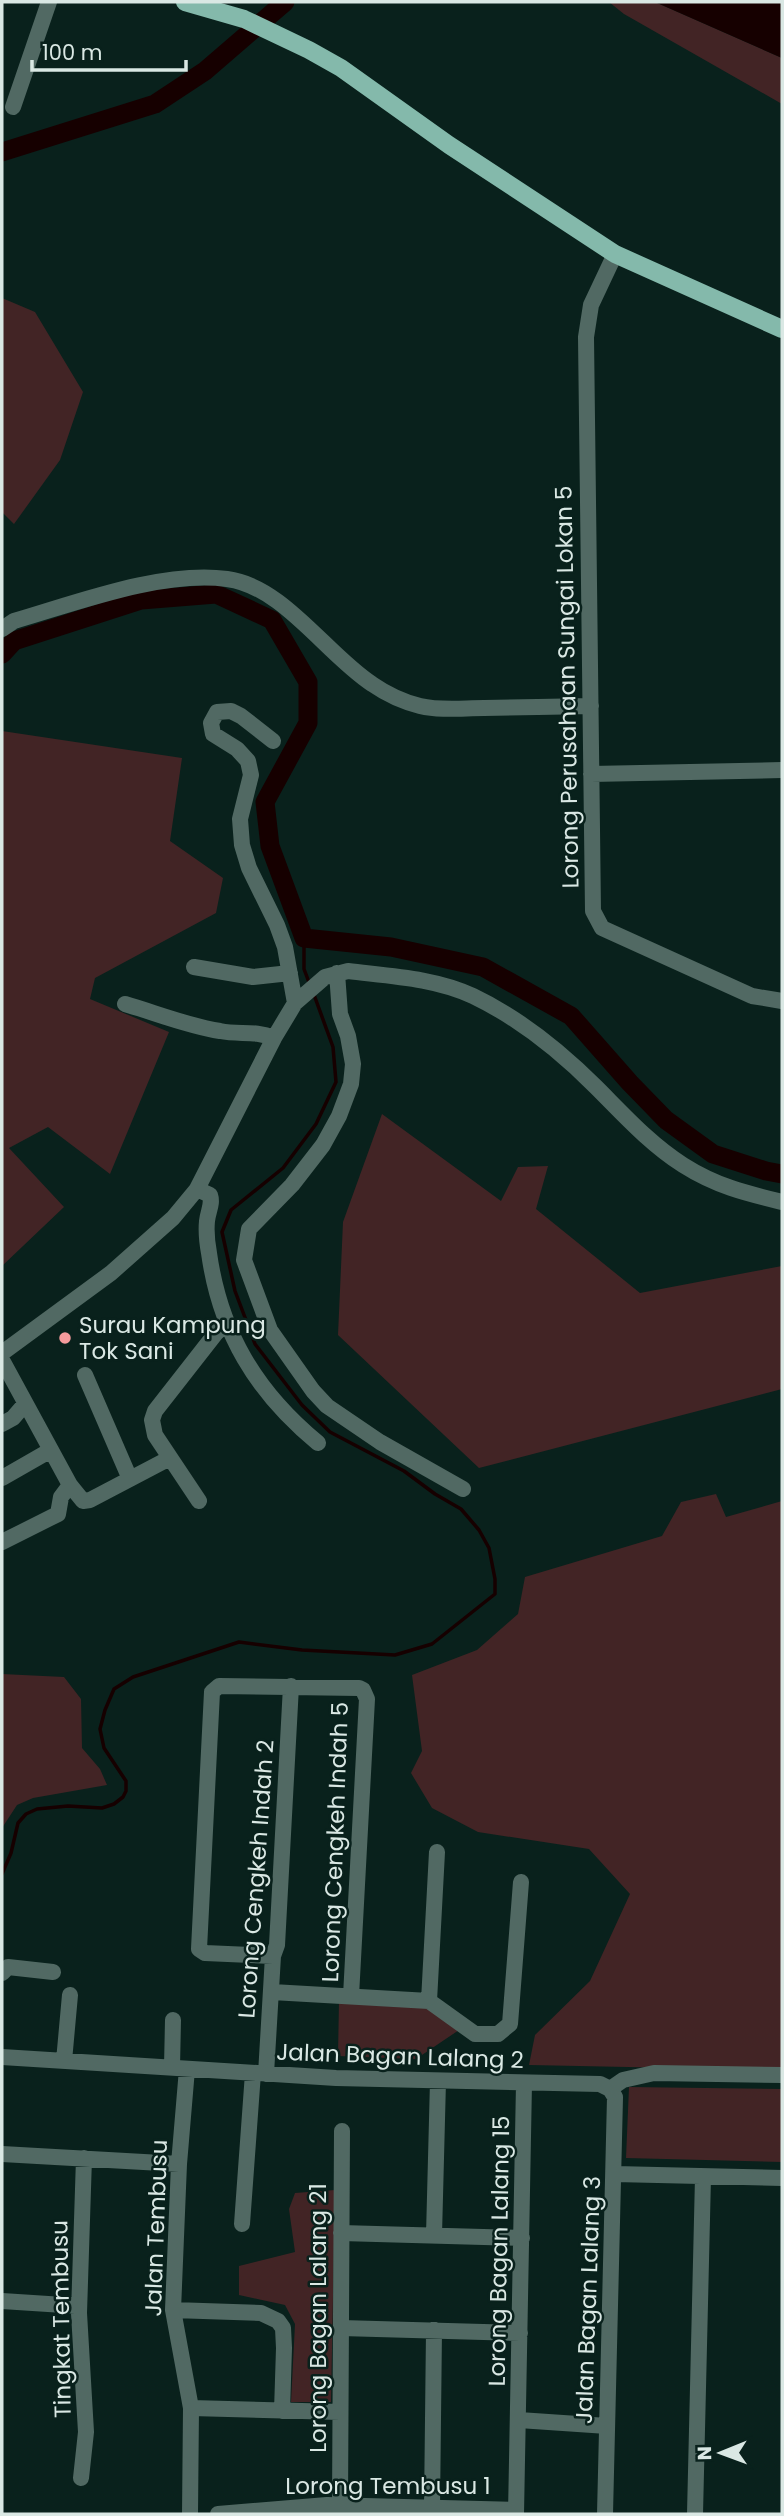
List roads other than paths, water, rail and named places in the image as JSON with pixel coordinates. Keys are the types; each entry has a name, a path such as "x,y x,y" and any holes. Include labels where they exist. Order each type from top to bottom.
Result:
{"main road":[{"path":"185,2 244,19 309,50 341,68 501,180 615,254 782,329"}],"street":[{"path":"13,107 49,2"},
{"name":"Lorong Perusahaan Sungai Lokan 5","path":"615,254 591,305 586,337 593,911 602,928 752,996 782,1001"},
{"path":"2,629 14,621 147,584 191,576 230,579 266,594 312,629 326,648 372,684 421,706 446,709 591,706"},
{"path":"273,741 231,711 217,712 211,723 213,734 237,749 248,761 251,775 240,819 242,845 249,868 277,925 297,1001"},
{"path":"591,774 782,770"},
{"path":"194,967 253,977 290,973"},
{"path":"2,1353 111,1273 173,1217 197,1189 274,1038 297,1001 331,975 348,971 428,982 471,994 503,1012 554,1048 625,1118 682,1165 724,1188 782,1202"},
{"path":"331,975 348,1036 353,1064 351,1084 339,1116 323,1145 292,1185 249,1229 244,1260 270,1330 313,1391 327,1406 380,1442 463,1489"},
{"path":"125,1004 219,1031 239,1034 260,1032 274,1038"},
{"path":"197,1189 210,1195 212,1201 207,1220 208,1244 212,1272 226,1324 238,1349 275,1404 318,1443"},
{"path":"199,1501 155,1435 152,1420 155,1411 226,1324"},
{"path":"2,1360 70,1485 83,1501 90,1500 170,1458"},
{"path":"85,1375 130,1479"},
{"path":"2,1424 13,1418 26,1404"},
{"path":"2,1478 51,1450"},
{"path":"2,1542 58,1514 61,1497 70,1485"},
{"path":"273,1956 205,1953 199,1949 210,1701 215,1688 291,1686"},
{"name":"Lorong Cengkeh Indah 5","path":"291,1686 355,1687 363,1690 368,1699 352,1996"},
{"name":"Lorong Cengkeh Indah 2","path":"242,2224 259,2074 272,1992 291,1686"},
{"path":"429,2001 437,1852"},
{"path":"272,1992 429,2001 475,2034 498,2034 510,2024 521,1882"},
{"path":"2,1973 8,1968 53,1972"},
{"path":"64,2061 70,1995"},
{"name":"Jalan Tembusu","path":"173,2020 179,2068 179,2164 173,2310 191,2408 190,2514"},
{"name":"Jalan Bagan Lalang 2","path":"2,2057 259,2074 600,2084 610,2088"},
{"path":"610,2088 623,2080 654,2073 782,2075"},
{"path":"434,2235 438,2081"},
{"name":"Lorong Bagan Lalang 15","path":"516,2512 524,2083"},
{"name":"Jalan Bagan Lalang 3","path":"605,2514 615,2174 615,2097 610,2088"},
{"name":"Lorong Bagan Lalang 21","path":"340,2505 342,2131"},
{"path":"2,2154 179,2164"},
{"name":"Tingkat Tembusu","path":"80,2478 86,2432 79,2306 84,2158"},
{"path":"615,2174 782,2178"},
{"path":"695,2514 704,2177"},
{"path":"341,2233 522,2238"},
{"path":"2,2301 79,2306"},
{"path":"173,2310 261,2314 278,2321 283,2328 284,2348 282,2411"},
{"path":"341,2328 520,2333"},
{"path":"432,2508 434,2330"},
{"path":"191,2408 340,2412"},
{"path":"519,2420 607,2426"},
{"name":"Lorong Tembusu 1","path":"218,2514 340,2505 369,2510 432,2508 516,2512"}],"waterway":[{"path":"2,152 155,104 205,71 285,2"},
{"path":"2,654 14,641 141,600 216,594 272,620 308,682 308,723 265,802 270,846 304,938 391,947 483,967 571,1016 666,1120 713,1154 782,1174"},
{"path":"304,938 304,969 310,985"},
{"path":"2,1874 11,1853 18,1823 26,1814 37,1809 68,1806 102,1808 123,1797 126,1781 104,1748 100,1729 114,1689 133,1677 239,1642 302,1650 395,1655 432,1644 495,1594 489,1548 479,1530 461,1509 404,1471 330,1432 302,1405 255,1344 235,1291 222,1232 231,1210 283,1168 316,1124 336,1082 333,1047 313,992"}],"place":[{"name":"Surau Kampung Tok Sani","path":"65,1338"}]}
